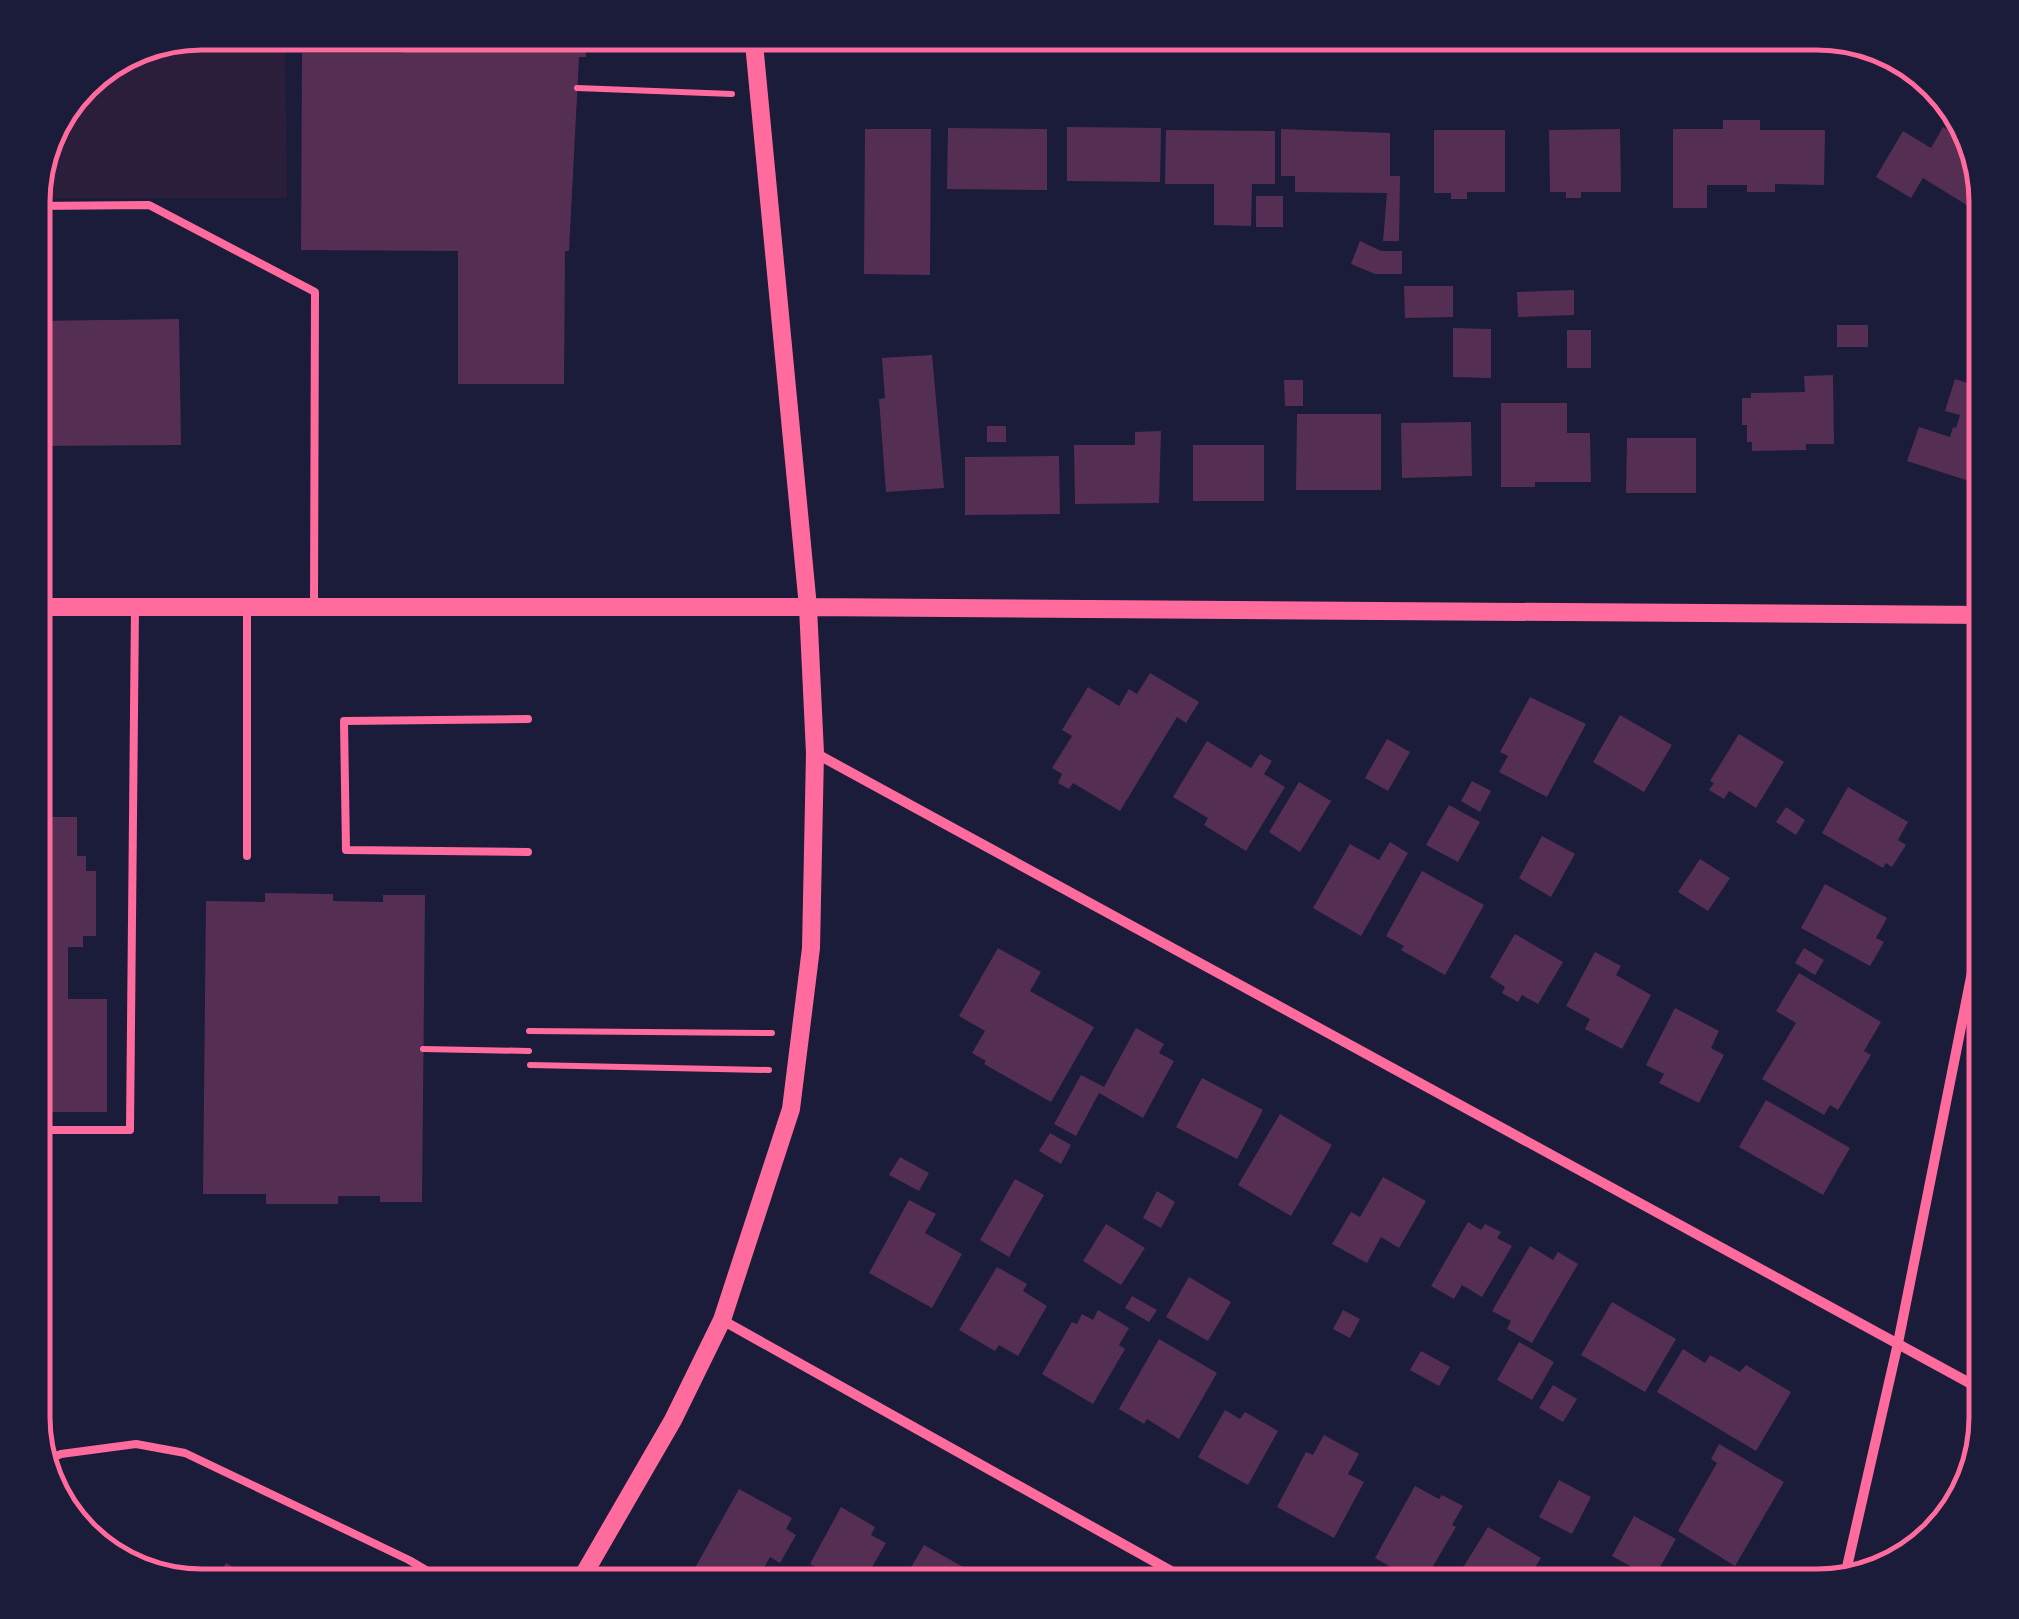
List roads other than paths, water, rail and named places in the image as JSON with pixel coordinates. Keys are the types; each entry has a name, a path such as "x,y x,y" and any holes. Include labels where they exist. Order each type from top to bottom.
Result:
{"street":[{"path":"587,1569 673,1420 722,1320 790,1109 811,948 814,753 808,607 754,50"},
{"path":"50,607 808,607 1969,616"},
{"path":"814,753 1969,1383"},
{"path":"1847,1566 1898,1343 1969,987"},
{"path":"722,1320 1168,1569"}],"lane":[{"path":"50,206 149,205 315,292 314,607"},
{"path":"50,1130 130,1130 135,607"},
{"path":"246,607 246,856"},
{"path":"528,719 344,720 346,850 528,852"},
{"path":"55,1456 136,1444 185,1452 425,1569"}]}
